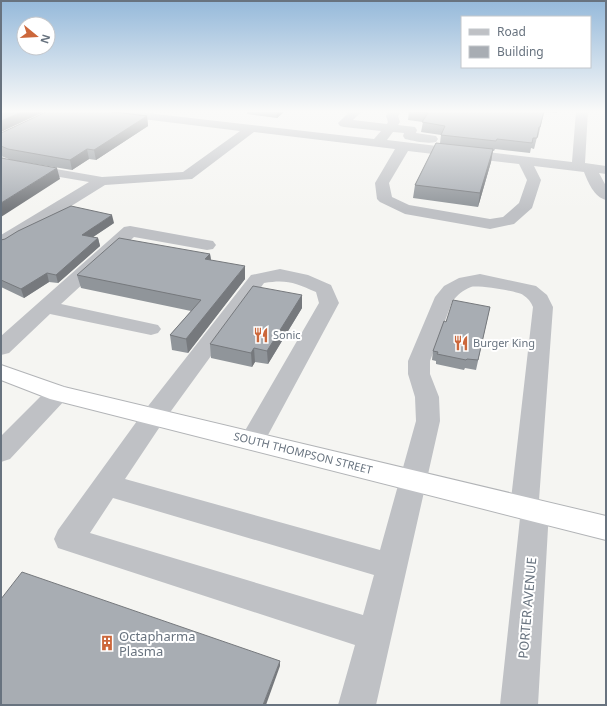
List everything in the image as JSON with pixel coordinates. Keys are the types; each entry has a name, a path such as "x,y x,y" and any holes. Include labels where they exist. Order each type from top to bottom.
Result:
{"highway":[{"name":"SOUTH THOMPSON STREET","path":"1,372 58,393 606,528"}],"street":[{"path":"2,163 102,181 187,176 230,144"},
{"path":"386,144 606,170"},
{"path":"583,144 584,167 606,195"},
{"path":"404,146 382,183 385,199 405,210 490,224 508,221 526,205 534,180 524,160"},
{"path":"1,242 102,181"},
{"path":"1,348 130,232 207,245"},
{"path":"252,440 329,303 324,289 301,279 280,275 258,279 154,416 69,539 374,635"},
{"name":"PORTER AVENUE","path":"357,705 428,421 427,397 419,374 419,361 442,301 451,290 466,282 480,280 529,290 540,299 543,307 529,509 519,705"},
{"path":"46,307 151,329"},
{"path":"1,452 58,393"},
{"path":"106,485 391,567"}],"building":[{"path":"1,144 103,144 94,150 87,149 70,160 8,149 1,146"},
{"path":"436,144 493,149 480,193 415,185"},
{"path":"1,158 57,168 1,203"},
{"path":"71,206 112,215 82,235 98,238 56,275 47,273 21,289 1,280 1,240"},
{"path":"119,238 210,254 205,259 245,266 186,339 170,335 201,300 77,275"},
{"path":"253,286 302,295 267,351 254,348 251,353 210,344"},
{"name":"Burger King","path":"453,300 490,307 478,360 466,360 437,354 438,352 433,351 444,321 446,322"},
{"name":"Octapharma Plasma","path":"22,572 280,661 263,705 1,705 1,599"}],"place":[{"name":"Sonic","path":"261,335"},
{"name":"Burger King","path":"461,343"},
{"name":"Octapharma Plasma","path":"107,643"}]}
